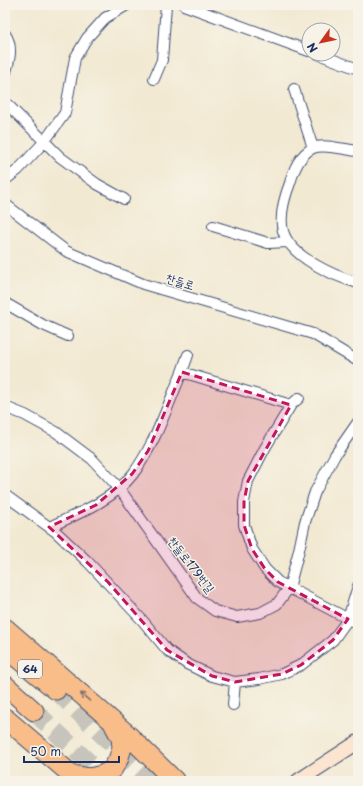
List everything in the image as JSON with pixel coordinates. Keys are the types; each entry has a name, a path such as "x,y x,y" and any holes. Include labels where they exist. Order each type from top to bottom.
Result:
{"highway":[{"path":"5,628 110,719 174,781"},
{"name":"64","path":"5,648 56,690"},
{"name":"64","path":"5,685 34,711"},
{"path":"5,718 76,778 90,778 102,775 112,770 118,760 122,748 121,738 110,719"}],"street":[{"path":"5,180 18,170 44,142 65,113 75,58 87,38 105,18 127,5"},
{"path":"154,78 162,60 166,5"},
{"path":"184,5 301,48"},
{"path":"5,34 8,38 10,61 5,75"},
{"path":"339,62 358,69"},
{"path":"294,88 313,148"},
{"path":"5,102 60,157 97,184 124,199"},
{"path":"358,151 326,146 313,148 304,155 294,170 286,193 282,218 283,231 288,242 298,252 316,265 344,279 358,282"},
{"name":"찬들로","path":"5,204 66,251 143,284 313,334 358,361"},
{"path":"213,226 268,242 288,242"},
{"path":"5,303 68,336"},
{"path":"49,527 96,504 119,488 132,474 148,450 188,355"},
{"path":"182,372 295,402 265,448 248,481 244,502 244,525 252,549 265,569 278,582 358,624"},
{"name":"찬들로179번길","path":"5,407 25,415 56,432 92,459 119,488 197,598 215,611 237,617 260,613 277,604 289,588 300,550 305,522 315,492 335,455 358,422"},
{"path":"5,495 56,532 108,582 144,621 167,650 187,664 212,676 235,682 259,680 282,674 301,665 333,640 348,619 358,586"},
{"path":"233,705 235,682"},
{"path":"298,781 358,742"}],"highlighted area":[{"path":"182,372 291,405 248,481 244,502 244,525 252,549 265,569 278,582 348,619 333,640 301,665 282,674 235,682 212,676 167,650 108,582 49,527 96,505 132,474 148,451"}],"tunnel":[{"path":"56,690 151,781"},
{"path":"34,711 108,781"}]}
